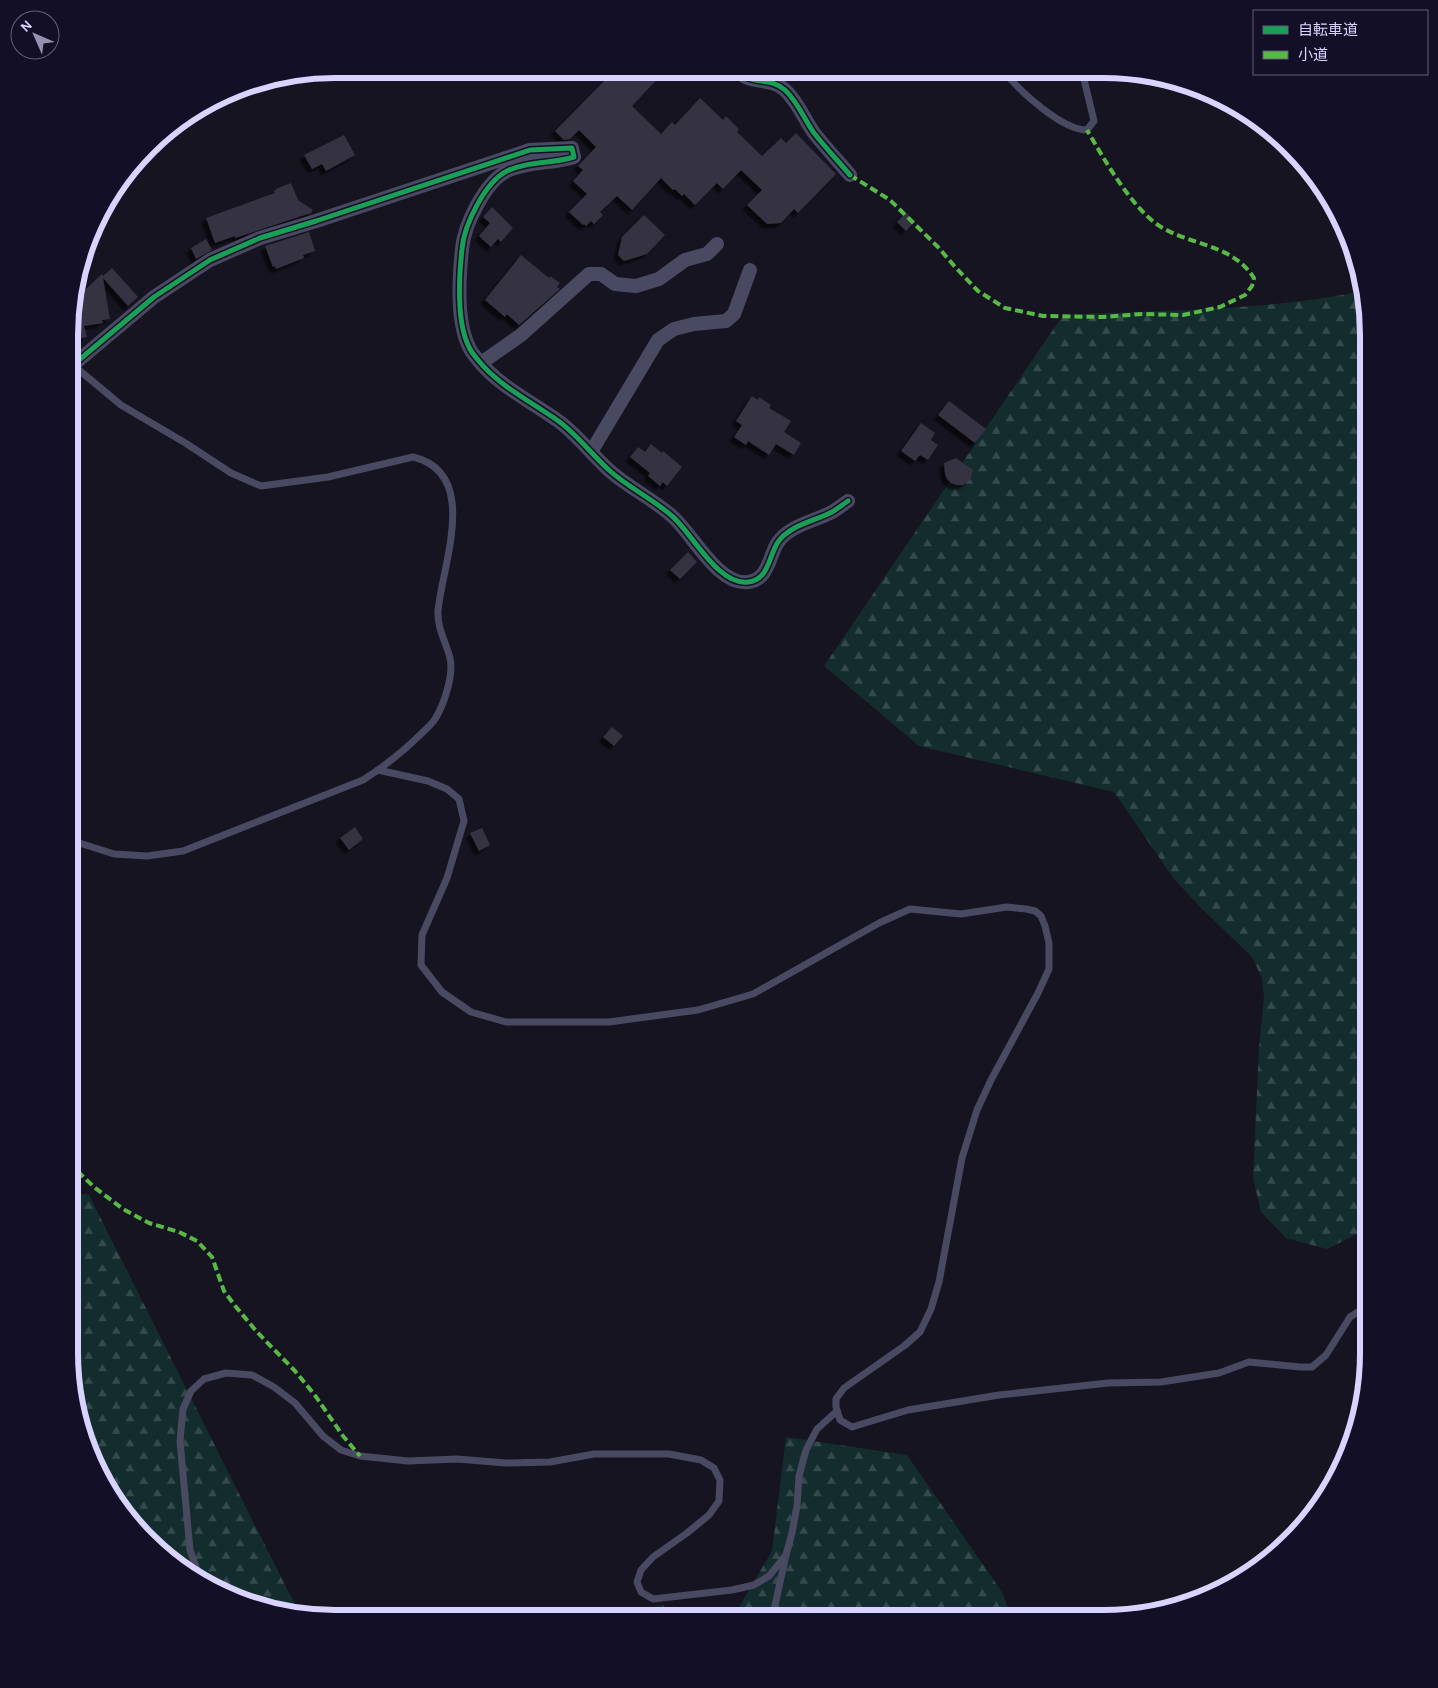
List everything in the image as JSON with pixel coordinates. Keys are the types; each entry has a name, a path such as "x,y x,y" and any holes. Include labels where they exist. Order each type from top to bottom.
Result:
{"street":[{"path":"746,78 768,82 784,89 796,104 813,132 850,174"},
{"path":"78,359 154,297 210,260 260,238 530,150 572,148 574,157 522,166 505,172 492,182 482,197 463,236 459,283 462,322 469,348 485,368 512,391 559,421 610,471 673,516 721,573 733,580 747,583 758,579 768,567 778,541 792,530 832,512 848,501"},
{"path":"481,363 521,335 589,274 601,274 615,284 636,286 659,280 684,260 707,254 717,244"},
{"path":"591,452 658,340 674,329 694,324 726,321 734,314 750,270"}],"lane":[{"path":"1011,78 1038,104 1062,122 1078,130 1088,130 1094,121 1084,78"},
{"path":"78,369 121,405 187,444 231,473 261,486 328,477 413,457 427,460 444,476 452,500 454,518 438,612 440,632 451,659 450,682 435,720 404,751 363,780 183,851 147,856 114,854 78,843"},
{"path":"378,770 428,781 446,789 459,799 464,821 447,878 422,935 421,965 442,992 471,1012 506,1022 609,1022 707,1007 753,994 880,923 910,909 961,914 1007,907 1035,911 1041,916 1046,926 1050,943 1048,969 1038,993 977,1110 962,1158 939,1282 931,1309 920,1332 904,1346 844,1388 836,1399 840,1420 852,1427 908,1410 999,1395 1108,1383 1161,1382 1218,1374 1250,1362 1312,1367 1326,1355 1350,1317 1360,1311"},
{"path":"197,1570 190,1550 180,1441 183,1409 191,1391 204,1379 226,1373 252,1376 274,1387 295,1403 323,1436 341,1450 360,1456 408,1461 456,1459 506,1463 550,1462 594,1454 669,1454 701,1460 714,1468 720,1480 719,1501 709,1516 653,1557 641,1570 637,1582 641,1592 653,1599 732,1590 754,1585 769,1576 786,1555"},
{"path":"774,1610 792,1533 797,1506 799,1476 806,1450 817,1429 837,1411"}],"green space":[{"path":"1357,292 1360,317 1360,1232 1327,1249 1286,1238 1261,1212 1253,1178 1259,1048 1264,997 1262,978 1252,957 1174,879 1114,792 919,746 824,666 1063,315 1252,306 1327,298"},
{"path":"78,1193 89,1195 297,1608 268,1602 236,1591 192,1567 165,1547 141,1523 121,1496 104,1467 86,1420 78,1371"},
{"path":"786,1437 907,1455 1002,1592 1009,1610 737,1610 772,1551"},
{"path":"664,1605 665,1610 624,1610"}],"building":[{"path":"607,78 658,78 632,106 661,134 672,122 675,125 700,98 723,120 726,116 739,129 737,132 762,156 781,138 786,143 796,133 836,174 798,213 794,209 781,223 767,224 747,205 762,190 741,170 723,189 717,183 695,205 684,194 682,196 675,189 673,190 661,178 632,210 617,196 600,212 603,215 594,224 591,221 586,226 569,212 587,194 573,181 583,170 578,166 596,147 579,130 570,139 564,140 555,131"},
{"path":"344,135 355,155 326,171 322,164 312,169 304,155"},
{"path":"291,183 298,200 313,210 311,213 215,243 206,218 275,193 274,191 278,188"},
{"path":"492,207 513,228 501,242 498,239 491,247 479,236 490,223 483,217"},
{"path":"906,213 915,221 906,231 897,222"},
{"path":"644,215 665,235 647,254 624,261 618,255 622,237"},
{"path":"309,232 315,251 303,255 304,258 276,269 275,266 273,267 265,246"},
{"path":"206,239 212,250 196,259 191,248"},
{"path":"521,255 549,278 550,276 560,283 557,287 560,289 519,325 507,314 505,317 485,300"},
{"path":"112,268 138,297 128,306 103,278 110,319 102,320 103,323 84,326 87,337 78,339 81,294 102,274 103,276"},
{"path":"752,396 758,400 759,397 771,405 769,408 791,421 784,432 801,443 794,455 776,444 769,455 748,441 746,445 734,437 742,425 736,421"},
{"path":"949,401 986,429 975,443 938,415"},
{"path":"921,423 935,433 931,440 938,445 928,460 920,455 915,461 901,451"},
{"path":"651,444 662,453 663,451 682,467 667,486 663,482 660,486 648,476 650,473 630,457 638,447 645,452"},
{"path":"956,458 973,470 970,480 963,485 951,483 945,474 944,463"},
{"path":"688,552 697,562 680,579 670,570"},
{"path":"612,727 623,736 614,746 603,737"},
{"path":"355,827 363,839 349,850 340,838"},
{"path":"482,828 490,845 479,851 470,833"}],"marked path":[{"path":"850,175 890,200 938,247 978,291 1005,308 1043,316 1183,315 1220,307 1245,295 1252,286 1254,278 1245,267 1235,258 1173,233 1150,219 1129,196 1087,130"},
{"path":"78,1172 94,1187 123,1209 149,1223 179,1232 197,1241 212,1257 224,1291 236,1307 257,1332 295,1371 360,1456"}],"cycle path":[{"path":"747,78 773,84 785,90 797,105 814,133 850,175"},
{"path":"78,361 154,297 210,260 260,238 530,150 572,148 574,157 523,166 507,171 491,184 471,217 462,249 459,299 462,325 473,354 495,378 557,420 617,477 672,516 706,557 726,576 737,581 748,582 760,577 768,566 775,547 783,536 796,527 832,512 848,501"}]}
